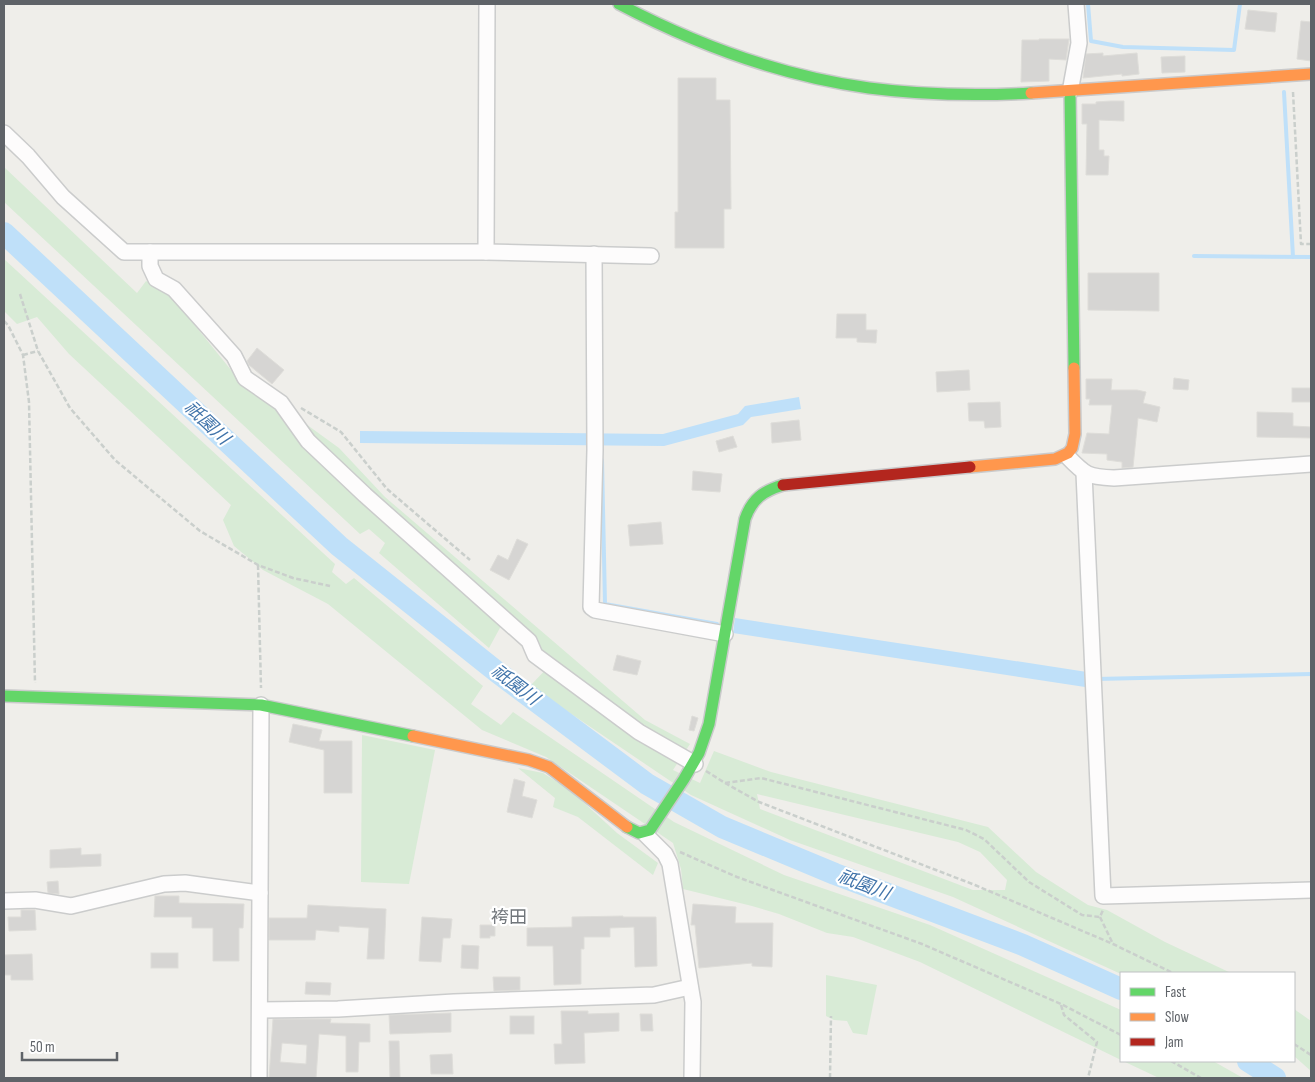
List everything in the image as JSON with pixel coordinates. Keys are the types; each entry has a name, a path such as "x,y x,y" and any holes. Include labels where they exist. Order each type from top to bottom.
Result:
{"street":[{"path":"486,252 487,4"},
{"path":"619,4 699,42 757,63 836,82 902,92 983,96 1070,92 1311,74"},
{"path":"4,696 223,702 261,705 529,760 550,767 628,828 638,833 648,832 695,764 704,743 709,724 746,511 754,500 768,489 788,484 1055,460 1067,456 1071,450 1075,434 1070,92 1079,43 1076,4"},
{"path":"4,133 28,156 63,197 124,252 486,252 651,256"},
{"path":"150,252 150,266 156,279 174,289 234,356 245,378 281,403 308,441 365,495 529,641 535,655 639,732 695,764"},
{"path":"594,254 595,450 592,607 595,610 724,634"},
{"path":"1067,456 1084,473 1098,477 1114,478 1311,464"},
{"path":"1084,473 1103,896 1311,890"},
{"path":"259,1078 261,705"},
{"path":"648,832 666,854 670,864 693,1002 692,1078"},
{"path":"4,901 35,900 71,906 164,884 185,883 260,893"},
{"path":"260,1010 338,1009 454,1002 654,995 690,987"}],"path":[{"path":"1292,76 1301,244 1311,244"},
{"path":"20,294 38,351 70,408 115,460 200,530 258,565 293,578 330,586"},
{"path":"4,320 23,355 29,402 36,696"},
{"path":"23,355 38,351"},
{"path":"281,403 293,402 341,432 387,489 470,560"},
{"path":"258,565 261,705"},
{"path":"695,764 759,802 974,885 1114,944 1171,972"},
{"path":"725,783 761,778 966,830 984,839 1029,882 1082,915 1100,917"},
{"path":"666,854 680,852 736,877 922,944 1061,1004 1120,1034"},
{"path":"1103,896 1100,917 1114,944"},
{"path":"1061,1004 1064,1015 1097,1042 1088,1078"},
{"path":"830,1078 831,1016"},
{"path":"1295,1045 1311,1055"},
{"path":"1173,1062 1201,1078"}],"green space":[{"path":"4,167 137,293 146,281 168,292 235,375 275,409 288,411 339,448 385,497 645,720 690,744 673,770 700,783 714,751 771,772 988,827 1036,872 1088,905 1107,910 1165,942 1229,972 1120,972 1120,974 953,897 790,840 691,795 530,686 551,664 507,615 489,648 379,553 385,543 369,529 360,534 4,202","holes":["757,794 958,842 980,852 1007,880 1005,890 973,890 760,809"]},
{"path":"4,259 335,564 332,572 346,584 354,578 483,686 471,704 501,725 513,712 674,822 784,875 930,925 1120,1010 1120,1060 920,962 853,937 827,933 779,914 683,889 681,869 673,843 546,757 482,730 328,604 263,570 234,546 223,520 231,505 69,354 37,317 17,324 4,311"},
{"path":"362,735 435,750 409,884 361,882"},
{"path":"518,768 543,773 570,790 617,833 658,863 653,875 578,817 553,807 555,798"},
{"path":"826,975 877,985 867,1035 853,1033 847,1021 834,1020 826,1016"},
{"path":"1295,1010 1311,1021 1311,1071 1295,1057"},
{"path":"1125,1062 1215,1062 1243,1078 1159,1078"}],"water":[{"path":"799,397 801,409 751,417 743,425 664,446 360,443 360,431 663,434 738,414 745,406"},
{"path":"735,618 1087,672 1085,687 733,633"}],"building":[{"path":"1248,10 1277,13 1275,32 1245,29"},
{"path":"1301,21 1311,22 1311,61 1297,59"},
{"path":"1069,39 1066,60 1049,59 1049,81 1021,82 1022,40"},
{"path":"1103,53 1103,56 1137,53 1139,74 1083,78 1086,54"},
{"path":"1185,56 1185,72 1162,73 1161,57"},
{"path":"678,78 716,78 716,100 730,100 731,209 724,209 724,248 675,248 675,212 678,212"},
{"path":"1124,101 1124,121 1099,120 1099,150 1104,150 1104,156 1109,156 1108,175 1086,175 1087,124 1082,124 1082,104"},
{"path":"1088,273 1159,273 1159,311 1088,310"},
{"path":"837,314 866,314 866,330 877,330 876,343 857,342 857,338 836,338"},
{"path":"257,348 284,370 272,384 249,365 247,361"},
{"path":"969,370 970,390 937,392 936,372"},
{"path":"1174,378 1189,380 1188,390 1173,389"},
{"path":"1086,379 1112,379 1111,390 1146,392 1143,403 1160,407 1157,422 1138,418 1133,467 1122,468 1122,462 1107,460 1107,454 1082,453 1087,433 1109,434 1112,405 1089,405 1090,399 1086,399"},
{"path":"1292,388 1311,388 1311,402 1292,402"},
{"path":"1000,402 1001,427 985,428 984,421 969,421 968,403"},
{"path":"1257,412 1293,413 1293,426 1311,427 1311,438 1257,437"},
{"path":"799,420 801,440 772,443 771,423"},
{"path":"733,436 737,447 719,452 716,441"},
{"path":"693,471 722,474 720,492 692,490"},
{"path":"661,522 663,544 630,546 628,525"},
{"path":"517,539 528,544 509,580 490,570 498,555 508,560"},
{"path":"617,655 641,661 637,675 613,670"},
{"path":"692,716 698,718 694,731 689,730"},
{"path":"293,724 322,730 319,741 352,741 352,793 324,793 324,750 289,742"},
{"path":"514,779 525,782 522,796 537,800 532,818 507,812"},
{"path":"81,848 81,855 101,854 101,866 50,868 50,850"},
{"path":"58,881 59,894 48,893 47,882"},
{"path":"155,896 179,896 179,903 244,904 243,928 239,928 239,961 213,961 213,928 192,928 192,917 154,917"},
{"path":"693,904 736,907 735,923 773,923 772,967 752,966 752,963 699,968 695,925 691,925"},
{"path":"308,905 386,909 384,959 367,959 369,928 339,926 339,932 316,930 315,940 269,940 269,918 307,918"},
{"path":"21,910 35,910 36,930 9,931 8,917 21,917"},
{"path":"422,917 452,919 450,938 443,938 441,962 419,961"},
{"path":"572,917 656,917 657,966 635,967 634,927 610,928 610,937 584,937 584,949 581,949 581,984 554,985 553,946 527,946 527,928 572,927"},
{"path":"480,925 495,925 495,936 480,938"},
{"path":"462,945 479,946 478,969 461,968"},
{"path":"151,953 178,953 178,968 151,968"},
{"path":"32,954 33,980 11,980 11,975 4,975 4,955"},
{"path":"493,977 520,977 520,990 494,991"},
{"path":"306,982 331,983 330,995 305,994"},
{"path":"561,1011 588,1011 588,1014 619,1013 619,1031 584,1033 585,1063 555,1064 554,1044 562,1044"},
{"path":"451,1013 451,1032 390,1034 389,1015"},
{"path":"640,1014 652,1014 653,1031 641,1031"},
{"path":"510,1016 534,1016 534,1034 510,1034"},
{"path":"273,1019 331,1019 330,1023 370,1024 370,1042 359,1042 358,1072 346,1072 346,1036 319,1034 316,1078 269,1078","holes":["282,1043 307,1045 306,1064 280,1062"]},
{"path":"389,1041 399,1041 400,1078 390,1078"},
{"path":"452,1054 453,1074 431,1074 430,1055"}],"waterway":[{"path":"1088,4 1091,41 1123,47 1234,50 1240,4"},
{"path":"1284,92 1293,257"},
{"name":"祇園川","path":"4,233 339,546 497,672 647,784 722,827 835,874 1023,945 1120,989"},
{"path":"1194,256 1311,257"},
{"path":"602,460 605,604 717,624"},
{"path":"1096,679 1311,674"},
{"name":"祇園川","path":"1250,1062 1275,1078"}],"traffic: fast":[{"path":"619,4 679,33 740,57 804,76 836,83 930,93 970,95 1031,93"},
{"path":"1070,92 1074,368"},
{"path":"627,827 639,833 650,830 699,753 709,724 745,519 751,506 759,497 783,485"},
{"path":"4,696 261,705 413,736"}],"traffic: slow":[{"path":"1031,93 1311,74"},
{"path":"970,467 1055,459 1068,453 1072,448 1075,434 1074,368"},
{"path":"413,736 529,760 549,767 627,827"}],"traffic: jam":[{"path":"783,485 970,467"}],"district":[{"name":"袴田","path":"509,917"}]}
